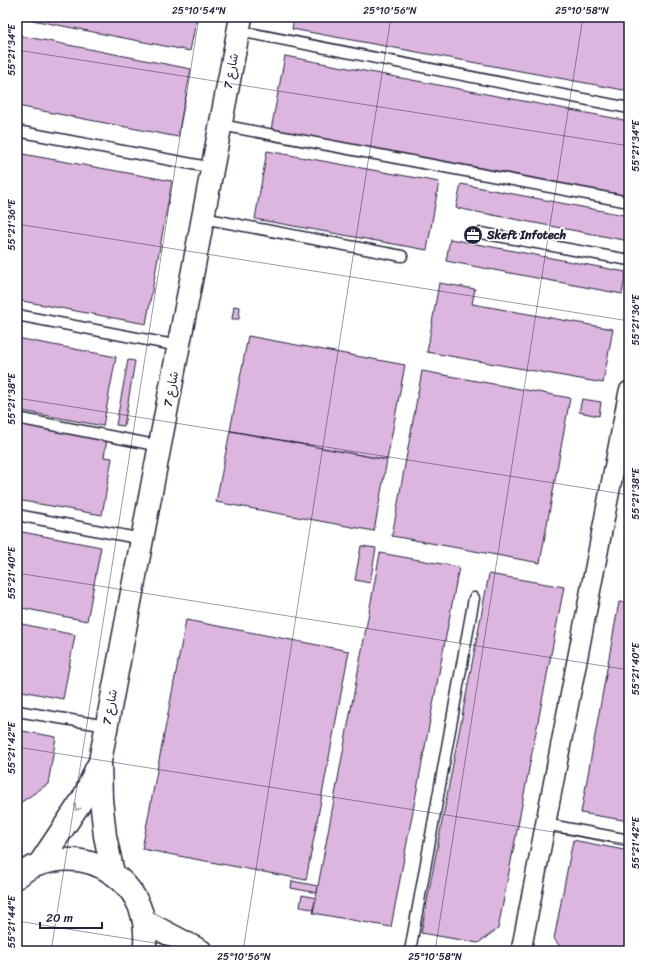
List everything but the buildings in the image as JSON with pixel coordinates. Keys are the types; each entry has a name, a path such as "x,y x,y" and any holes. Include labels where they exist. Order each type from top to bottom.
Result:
{"street":[{"name":"شارع 7","path":"112,873 100,799 100,761 240,24"},
{"path":"521,951 629,391"},
{"name":"شارع 7","path":"40,863 84,797 100,761"},
{"path":"17,877 40,863 65,858 90,862 112,873 127,886 138,902 144,921 146,946 144,951"},
{"path":"144,921 201,951"}],"lane":[{"path":"240,24 629,108"},
{"path":"221,125 629,202"},
{"path":"17,131 213,168"},
{"path":"203,218 402,256"},
{"path":"480,233 629,260"},
{"path":"17,315 179,346"},
{"path":"17,418 160,446"},
{"path":"17,515 142,539"},
{"path":"410,951 474,598"},
{"path":"17,711 107,726"},
{"path":"546,824 629,840"}],"place":[{"name":"Skeft Infotech","path":"473,235"}]}
